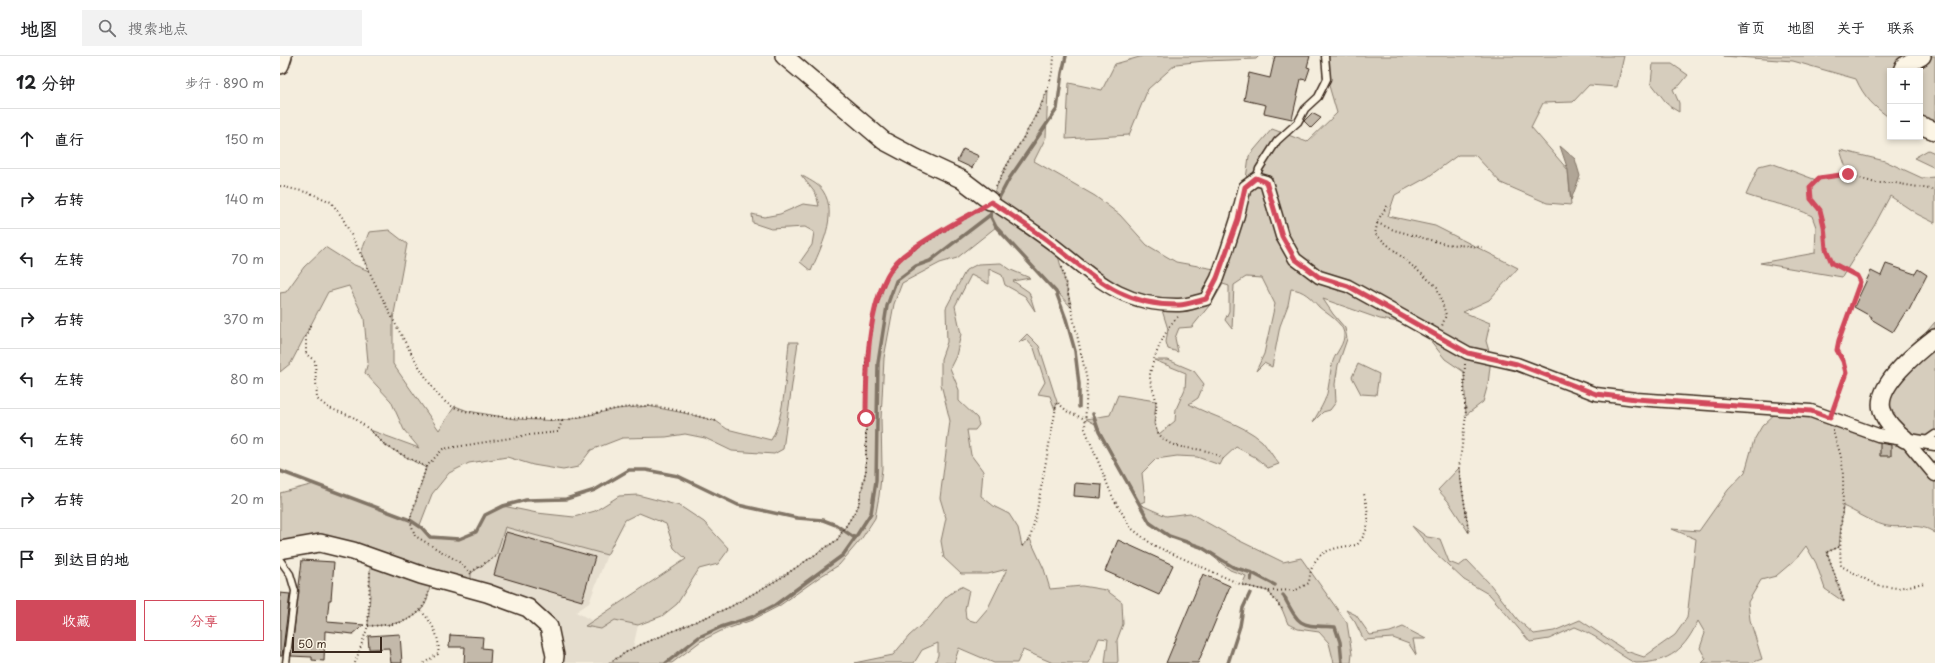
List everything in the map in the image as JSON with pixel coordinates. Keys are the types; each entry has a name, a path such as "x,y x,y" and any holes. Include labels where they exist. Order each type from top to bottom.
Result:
{"street":[{"path":"280,65 283,56"},
{"path":"784,56 884,141 961,179 1056,247 1088,274 1112,290 1142,302 1180,305 1206,299 1217,278 1238,219 1245,187 1256,178 1266,182 1282,236 1295,259 1319,277 1348,286 1468,353 1517,364 1596,394 1636,399 1811,411 1878,435 1929,443"},
{"path":"1903,68 1904,66 1922,56"},
{"path":"1923,126 1935,131"},
{"path":"1935,338 1911,358 1883,391 1882,410 1894,430 1905,439 1935,475"},
{"path":"280,550 320,543 353,550 431,578 471,589 528,608 549,627 555,656 554,663"}],"lane":[{"path":"1256,178 1259,169 1277,141 1298,122 1305,110 1318,97 1327,79 1325,56"},
{"path":"1929,443 1935,434"},
{"path":"280,560 290,574 295,591 286,663"}],"path":[{"path":"609,663 633,648 730,607 782,577 837,540 858,507 866,470 866,362 873,317 887,276 902,257 995,204 1005,168 1031,124 1048,90 1054,56"},
{"path":"1925,583 1898,588 1878,586 1841,566 1839,547 1843,515 1842,462 1830,418 1846,373 1843,361 1837,350 1839,340 1860,282 1857,276 1832,263 1826,249 1824,226 1820,210 1811,199 1810,187 1819,178 1848,174 1875,182 1895,183 1935,190"},
{"path":"280,186 310,193 331,202 342,217 412,354 432,387 448,403 468,411 515,419 562,421 617,409 648,406 716,421"},
{"path":"1387,206 1377,223 1375,234 1437,287 1446,315 1438,337"},
{"path":"1377,223 1394,230 1445,244 1482,247"},
{"path":"1056,247 1072,308 1087,380 1085,429 1093,452 1113,498 1131,528 1153,545 1242,585 1268,591 1296,590 1309,583 1309,572 1319,556 1334,547 1357,545 1366,534 1369,514 1364,494"},
{"path":"1180,316 1176,318 1168,329 1154,360 1150,376 1156,401 1154,424 1159,434 1170,443 1187,450 1208,451 1223,458"},
{"path":"310,325 306,337 306,354 315,360 316,399 329,408 353,417 370,430 386,446 426,467"},
{"path":"1468,353 1464,372 1466,415 1458,468 1469,533"},
{"path":"1022,546 1030,539 1036,515 1042,475 1057,402 1068,412 1086,419"},
{"path":"471,589 471,572 458,561 415,536 410,520 426,467 443,449 529,435 558,432 562,421"},
{"path":"1839,547 1827,552 1844,602"},
{"path":"471,572 496,556"},
{"path":"355,663 368,626 370,557"},
{"path":"368,626 387,625 409,620 421,611 427,600 431,578"},
{"path":"1268,591 1282,609"},
{"path":"421,611 430,620 440,646 438,654 424,663"}],"shaded area":[{"path":"1143,56 1259,56 1256,59 1204,61 1176,64 1148,89 1129,135 1066,139 1069,83 1102,90 1115,64"},
{"path":"1325,56 1624,56 1617,87 1589,85 1573,102 1543,103 1531,127 1568,170 1571,205 1547,203 1501,183 1475,155 1458,155 1428,177 1395,195 1388,216 1435,226 1518,268 1489,300 1463,312 1490,323 1486,341 1491,358 1488,384 1483,402 1466,415 1464,372 1445,359 1418,325 1380,319 1323,299 1345,328 1347,339 1338,365 1335,384 1336,402 1330,410 1323,412 1313,422 1326,398 1332,364 1343,341 1344,333 1343,329 1334,318 1300,291 1291,289 1288,305 1280,326 1272,367 1264,363 1256,371 1264,354 1275,304 1262,278 1246,277 1234,285 1232,329 1225,320 1229,311 1229,286 1223,284 1213,301 1192,327 1179,328 1175,338 1178,352 1168,349 1166,342 1168,329 1160,304 1142,302 1056,248 1072,308 996,227 957,258 940,263 902,283 894,304 884,358 881,419 882,468 875,518 862,538 839,565 779,606 752,620 721,631 701,641 672,663 609,663 633,648 730,607 782,577 837,540 858,507 866,470 866,362 873,317 887,276 902,257 990,201 1005,168 1031,124 1048,90 1046,137 1034,161 1095,196 1120,215 1147,245 1176,262 1220,270 1245,187 1249,156 1272,129 1307,142 1337,113 1327,79"},
{"path":"1723,56 1935,56 1935,141 1923,136 1923,68 1887,68 1887,116 1870,101 1862,91 1856,79 1793,61"},
{"path":"1653,64 1672,64 1688,75 1680,85 1673,89 1679,103 1679,112 1669,106 1651,83"},
{"path":"1560,146 1575,159 1580,176 1571,200 1568,170"},
{"path":"1840,150 1885,161 1922,178 1935,177 1935,223 1917,214 1890,196 1874,226 1842,277 1760,263 1815,253 1816,227 1812,216 1804,212 1746,195 1759,166 1771,163 1816,180 1819,178 1848,174"},
{"path":"1928,150 1935,153 1935,168 1914,158"},
{"path":"801,175 821,188 827,200 829,211 829,221 823,242 811,271 800,262 812,245 814,232 805,227 771,229 753,223 752,214 764,217 780,214 803,204 819,206 816,194"},
{"path":"389,230 407,244 393,319 393,364 439,430 455,406 468,411 515,419 562,421 617,409 648,406 716,421 727,429 771,440 776,430 782,406 789,342 798,342 783,449 774,454 732,451 705,438 685,434 666,437 622,438 591,450 578,467 563,470 533,465 507,457 469,463 449,473 432,494 420,525 430,537 459,539 476,532 485,515 503,506 537,513 574,517 595,511 619,496 638,495 680,506 704,522 729,549 718,564 699,569 677,604 662,616 638,625 615,620 601,629 585,626 686,559 674,548 666,524 639,513 625,520 607,555 505,527 496,556 471,573 471,589 431,578 427,600 423,608 410,619 385,625 368,626 370,557 353,551 280,550 280,493 314,484 410,520 426,468 386,446 370,430 419,448 404,430 391,401 365,373 368,362 364,318 349,286 328,292 291,363 280,372 280,293 286,292 304,267 325,247 352,264 369,271 361,253 369,232"},
{"path":"1001,263 1011,270 1030,278 1013,281 1029,292 1035,311 1025,296 1005,285 1002,275 989,269 989,284 971,275 955,306 961,334 956,356 950,368 959,390 959,401 977,418 979,425 975,430 967,430 971,455 983,471 981,496 995,507 1009,514 1018,528 1022,546 1030,539 1044,569 1050,589 1082,586 1106,590 1122,602 1123,624 1117,640 1118,661 1117,663 1105,663 1108,639 1099,638 1089,663 1053,663 1023,650 1017,663 994,663 959,648 954,663 935,663 938,655 938,643 922,650 914,663 854,663 893,655 909,636 929,618 946,597 961,586 969,590 965,609 966,619 976,622 988,608 1007,569 988,574 961,574 944,558 941,541 946,518 940,498 950,421 941,384 941,359 947,342 946,308 966,270 978,264"},
{"path":"1935,322 1935,444 1906,439 1935,475 1935,533 1923,527 1896,527 1879,524 1843,506 1839,547 1827,552 1844,602 1825,589 1816,563 1806,546 1796,559 1776,576 1761,580 1748,602 1750,620 1762,659 1751,663 1702,663 1706,659 1700,648 1705,633 1698,621 1688,639 1675,652 1668,657 1648,662 1632,662 1597,638 1575,627 1549,639 1530,642 1490,595 1464,580 1432,550 1412,526 1427,537 1440,539 1449,562 1459,566 1467,560 1490,584 1518,620 1534,634 1554,631 1580,620 1626,651 1644,657 1675,635 1687,618 1696,539 1672,529 1699,531 1728,490 1745,472 1754,440 1762,426 1780,409 1904,439 1882,410 1915,345"},
{"path":"1027,334 1039,346 1057,402 1055,410 1050,396 1038,394 1045,382 1034,348 1026,339 1019,342"},
{"path":"1154,360 1168,360 1194,371 1204,384 1198,398 1189,404 1245,429 1254,435 1262,441 1279,464 1268,468 1255,457 1236,447 1223,459 1220,465 1197,457 1177,456 1156,459 1142,473 1145,501 1140,504 1097,425 1086,419 1110,415 1118,395 1156,401 1154,424 1159,434 1175,421 1176,409 1185,389 1186,373"},
{"path":"1358,364 1379,374 1376,395 1361,394 1352,377"},
{"path":"1459,468 1469,533 1448,501 1438,490"},
{"path":"1140,504 1166,516 1190,513 1238,540 1283,562 1301,558 1347,623 1352,654 1351,663 1334,663 1329,643 1319,632 1298,629 1288,624 1282,609 1268,591 1242,585 1246,576 1230,570 1201,547 1169,536 1150,523"},
{"path":"505,527 607,555 589,603 576,612 593,621 586,626 615,620 638,625 633,648 609,663 554,663 549,627 471,589 471,572 496,556"},
{"path":"1346,610 1356,615 1370,635 1390,632 1403,627 1426,639 1413,639 1416,655 1409,644 1393,638 1364,640 1355,622"}],"building":[{"path":"1275,56 1310,56 1307,67 1310,68 1306,80 1301,79 1292,119 1264,113 1266,105 1244,100 1249,73 1270,78"},
{"path":"1312,113 1321,118 1311,128 1304,121"},
{"path":"963,149 979,156 972,168 957,161"},
{"path":"1886,264 1915,274 1918,269 1927,275 1908,312 1906,311 1893,332 1871,319 1872,317 1854,307 1871,271 1881,276"},
{"path":"1880,443 1891,445 1891,456 1880,456"},
{"path":"1075,483 1102,485 1101,498 1074,496"},
{"path":"506,532 595,557 582,601 494,575"},
{"path":"1118,540 1173,565 1159,595 1105,571"},
{"path":"302,560 334,562 331,600 329,600 327,622 364,625 353,634 325,631 324,661 312,660 312,657 291,656"},
{"path":"1203,574 1230,586 1198,663 1166,663"},
{"path":"280,593 290,594 282,656 280,656"},
{"path":"400,634 402,663 391,663 389,648 369,649 368,636"},
{"path":"450,635 483,637 482,648 491,649 490,663 464,663 465,647 449,647"}],"waterway":[{"path":"666,663 699,637 721,627 752,617 775,605 843,555 855,538 871,513 876,481 878,363 887,306 896,281 916,266 930,261 990,215 1009,179 1057,109 1066,56"},
{"path":"990,215 996,227 1056,292 1066,319 1075,351 1079,384 1079,407"},
{"path":"1093,414 1099,432 1150,523 1169,536 1201,547 1233,567 1252,573 1275,585"},
{"path":"280,471 410,520 422,528 430,537 459,539 476,532 485,515 503,506 526,500 566,499 595,490 629,470 646,470 678,476 738,505 797,518 823,520 836,525 855,538"},
{"path":"1251,580 1252,573"},
{"path":"1228,663 1240,626 1243,608 1250,593"},
{"path":"1286,599 1283,595 1294,614 1302,623 1314,626 1335,627 1340,642 1342,663"}],"route":[{"path":"866,418 866,362 873,317 887,276 902,257 937,234 991,202 1018,219 1056,247 1088,274 1112,290 1142,302 1180,305 1206,299 1217,278 1238,219 1245,187 1256,178 1266,182 1282,236 1295,259 1319,277 1348,286 1468,353 1517,364 1596,394 1636,399 1811,411 1830,418 1846,373 1843,361 1837,350 1839,340 1860,282 1857,276 1832,263 1826,249 1824,226 1820,210 1811,199 1810,187 1819,178 1848,174"}]}
